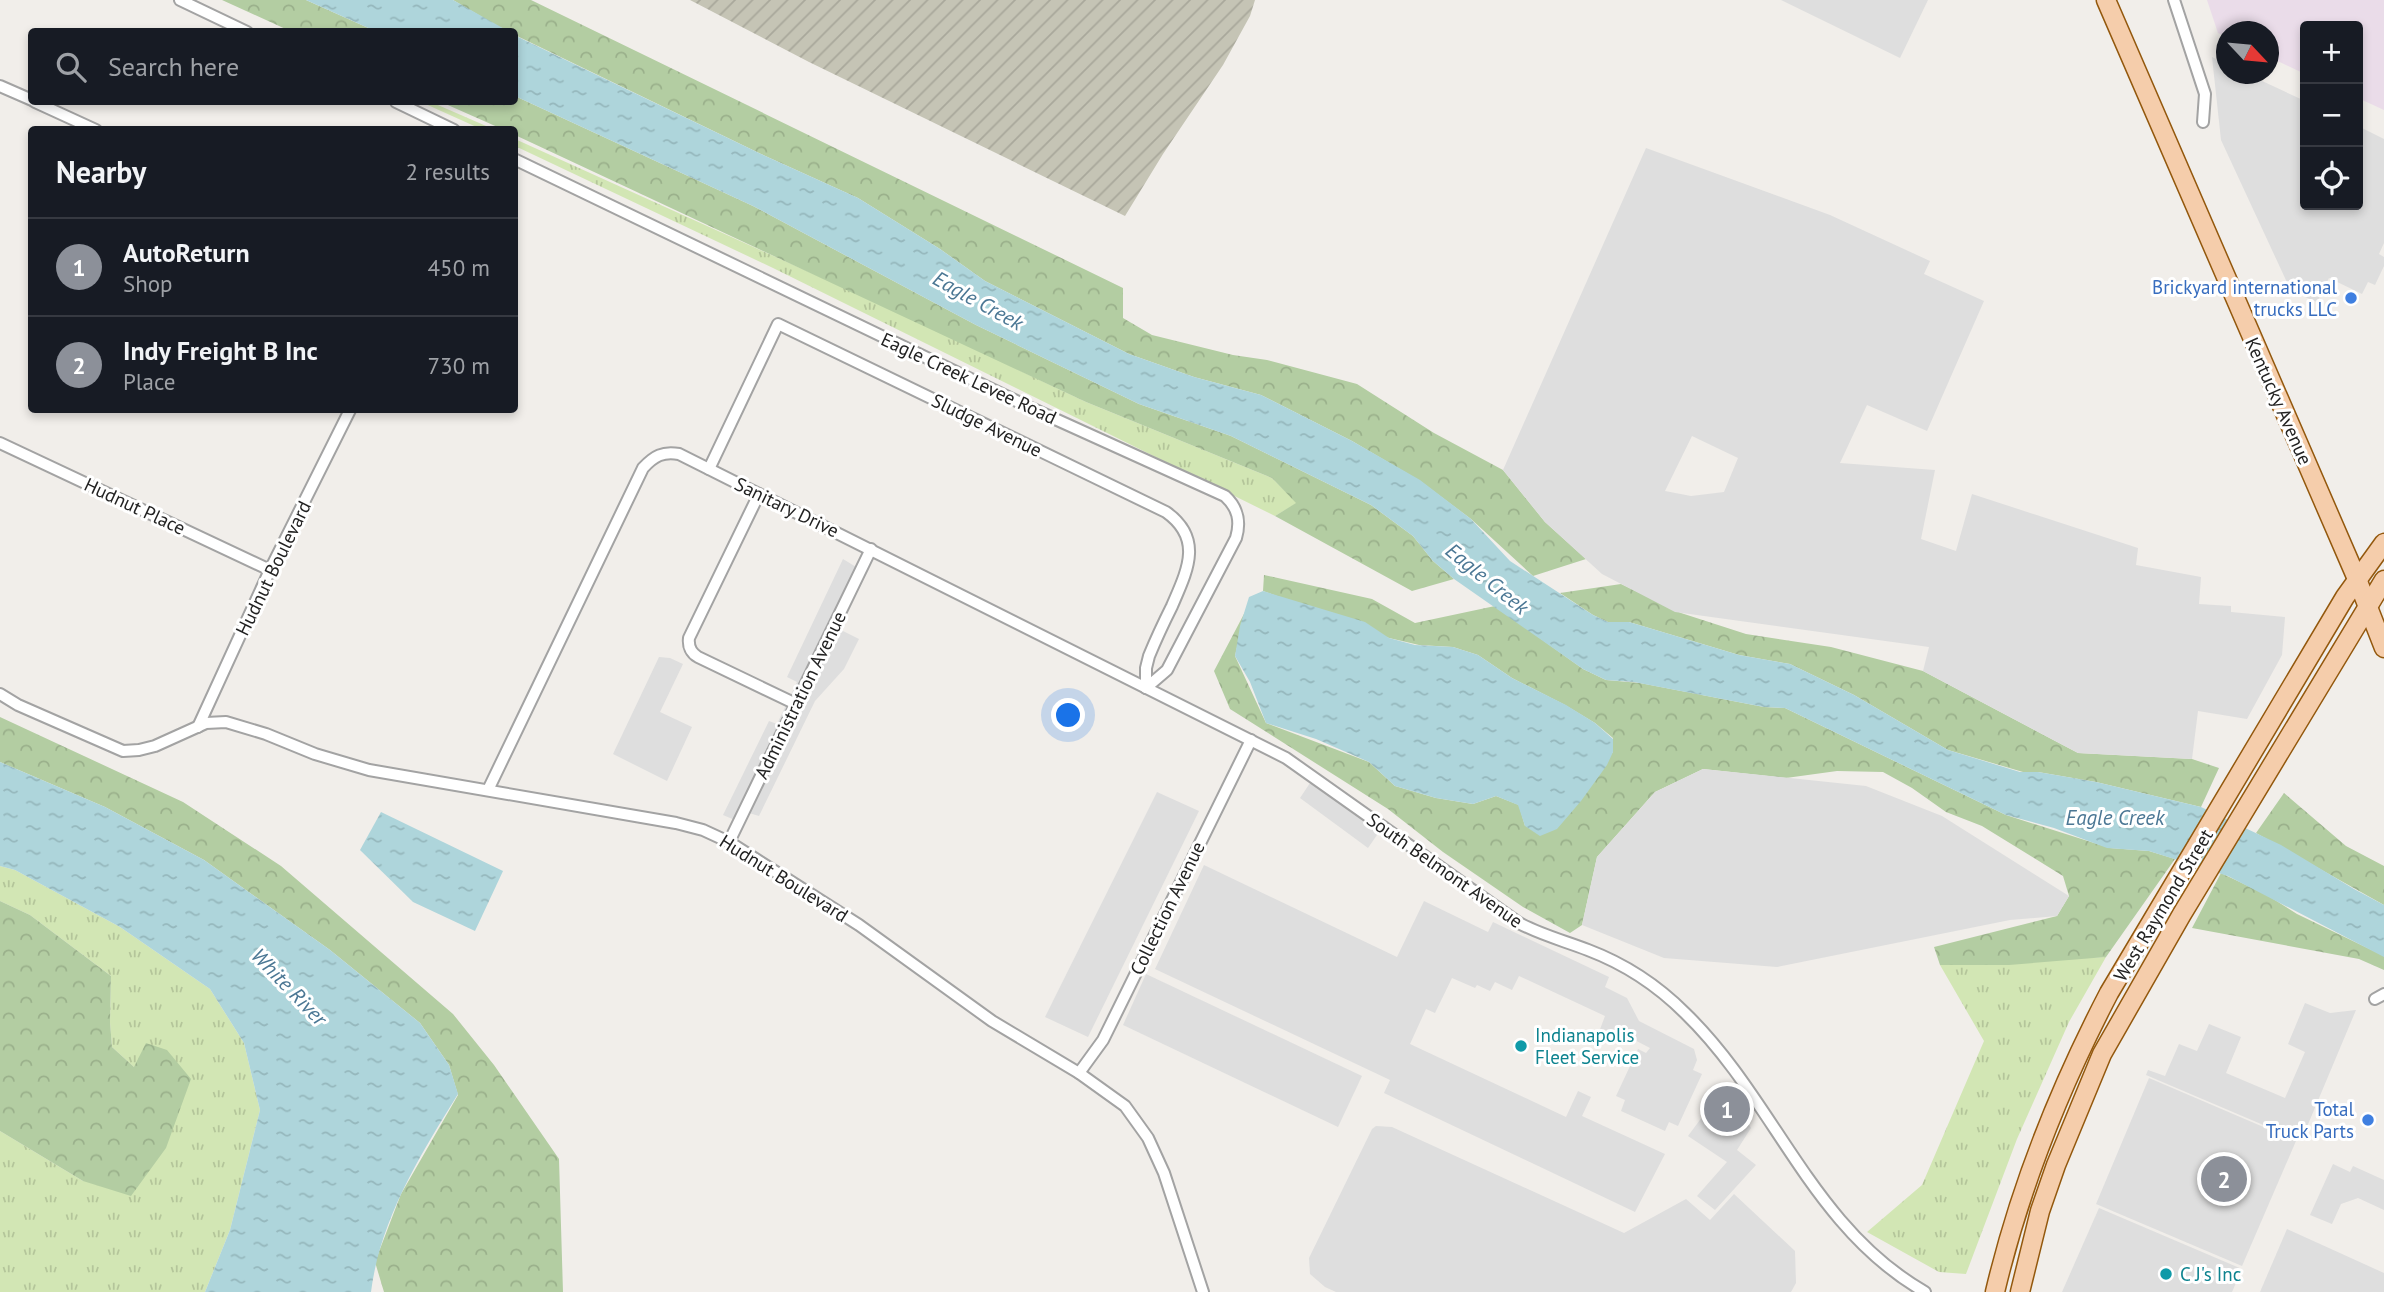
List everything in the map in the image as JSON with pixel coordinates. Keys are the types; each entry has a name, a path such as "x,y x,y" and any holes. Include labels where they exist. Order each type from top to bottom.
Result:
{"main road":[{"name":"Kentucky Avenue","path":"2106,0 2357,579 2384,648"},
{"name":"West Raymond Street","path":"1995,1292 2013,1223 2056,1101 2109,993 2357,579 2384,543"},
{"name":"West Raymond Street","path":"2020,1292 2040,1211 2063,1144 2087,1087 2126,1010 2384,580"}],"street":[{"path":"180,0 239,28"},
{"path":"2174,0 2205,94 2203,122"},
{"path":"0,86 28,99"},
{"path":"42,105 87,126"},
{"path":"402,105 446,126"},
{"name":"Eagle Creek Levee Road","path":"518,161 1032,409 1225,496 1237,513 1239,528 1236,538 1167,670 1146,688"},
{"name":"Sludge Avenue","path":"709,468 778,324 1166,512 1183,530 1190,555 1185,575 1149,656 1146,688"},
{"name":"Hudnut Boulevard","path":"198,727 270,570 348,413"},
{"name":"Hudnut Place","path":"0,443 270,570"},
{"name":"Sanitary Drive","path":"488,790 643,468 652,458 668,453 683,455 1251,740"},
{"path":"759,494 689,638 689,644 698,657 796,704"},
{"name":"Administration Avenue","path":"729,842 871,549"},
{"name":"Hudnut Boulevard","path":"0,694 18,705 123,751 155,746 206,723 226,722 355,767 676,823 703,830 729,842 859,925 992,1021 1079,1073 1125,1106 1148,1138 1164,1173 1203,1292"},
{"name":"Collection Avenue","path":"1079,1073 1102,1040 1251,740"},
{"name":"South Belmont Avenue","path":"1251,740 1306,770 1519,923 1612,960 1631,970 1668,997 1720,1052 1839,1220 1876,1258 1925,1292"}],"shaded area":[{"path":"690,0 1255,0 1250,16 1223,65 1125,216 809,62"},
{"path":"1781,0 1928,0 1900,58"},
{"path":"2207,0 2384,0 2384,110 2363,100 2363,21 2300,21 2300,72 2279,62 2279,21 2216,21 2216,27"},
{"path":"2212,57 2216,59 2216,84 2268,84 2300,99 2300,210 2363,210 2363,128 2384,139 2384,243 2379,254 2384,257 2384,266 2375,285 2368,282 2362,294 2329,278 2317,302 2291,291 2221,140"},
{"path":"1646,148 1830,215 1930,261 1924,274 1984,301 1927,431 1867,405 1840,463 1935,470 1921,539 1956,551 1972,494 2138,548 2136,565 2201,577 2199,604 2231,606 2231,612 2285,617 2282,655 2247,719 2198,711 2192,759 2078,753 1923,671 1929,647 1675,612 1602,574 1545,522 1503,470","holes":["1692,436 1738,458 1724,492 1691,496 1665,491"]},
{"path":"843,559 866,573 839,629 859,639 844,669 815,701 759,816 749,813 744,824 723,815 769,721 777,724 797,682 787,677"},
{"path":"659,657 670,658 683,664 660,712 692,727 667,781 613,754"},
{"path":"1703,769 1866,786 1942,816 2069,896 2057,916 2010,920 1777,967 1664,958 1582,925 1597,857 1655,792"},
{"path":"1310,783 1379,832 1368,848 1300,798"},
{"path":"1157,792 1199,811 1088,1037 1045,1017"},
{"path":"1204,865 1397,957 1424,901 1488,932 1493,922 1609,977 1605,987 1627,998 1639,1021 1694,1049 1697,1060 1693,1070 1702,1074 1678,1126 1669,1122 1665,1131 1621,1111 1625,1100 1616,1096 1638,1049 1646,1053 1650,1048 1625,1035 1621,1042 1599,1032 1605,1016 1519,976 1512,990 1495,982 1490,991 1452,978 1435,1013 1426,1009 1410,1044 1566,1117 1578,1091 1591,1097 1582,1116 1665,1154 1635,1212 1384,1093 1390,1080 1155,969"},
{"path":"1146,974 1362,1076 1338,1127 1123,1025"},
{"path":"2305,1003 2330,1013 2356,1010 2301,1141 2146,1075 2148,1070 2165,1076 2179,1044 2197,1051 2209,1024 2241,1037 2226,1073 2285,1098 2305,1052 2288,1044"},
{"path":"2149,1078 2296,1141 2242,1266 2096,1204"},
{"path":"1714,1101 1730,1123 1743,1114 1751,1128 1737,1150 1756,1165 1715,1210 1697,1196 1727,1162 1688,1136"},
{"path":"1376,1126 1392,1127 1624,1233 1686,1199 1710,1220 1734,1194 1795,1251 1796,1283 1791,1292 1336,1292 1325,1287 1310,1274 1309,1258 1372,1129"},
{"path":"2333,1164 2350,1172 2353,1166 2384,1180 2384,1210 2358,1198 2341,1204 2332,1224 2310,1215"},
{"path":"2099,1208 2242,1269 2232,1292 2062,1292"},
{"path":"2287,1229 2384,1273 2384,1292 2260,1292"}],"green space":[{"path":"222,0 306,0 368,28 283,28"},
{"path":"453,0 531,0 1123,288 1123,318 1152,335 1233,355 1267,360 1357,384 1434,433 1503,470 1545,522 1586,559 1533,576 1471,519 1420,481 1352,441 1261,395 1194,377 1129,354 985,281 940,249 858,198 518,36 518,28 499,27"},
{"path":"518,97 753,206 976,325 1139,404 1231,436 1371,505 1413,536 1433,561 1454,579 1412,591 1275,516 1296,503 1272,478 1086,402 518,136 518,126 495,126 448,105 518,105"},
{"path":"428,105 438,105 486,126 474,126"},
{"path":"518,140 893,310 1086,402 1272,478 1297,503 1275,516 773,268 518,147"},
{"path":"1264,575 1372,599 1415,623 1495,606 1583,669 1606,680 1640,683 1764,707 1785,708 2006,815 2110,848 2149,851 2175,859 2106,957 2009,965 1940,965 1934,947 2057,916 2069,896 2063,876 1982,826 1946,812 1883,772 1837,771 1786,778 1703,769 1655,792 1597,857 1582,925 1570,933 1523,907 1443,852 1388,809 1230,709 1214,671 1245,612 1235,656 1266,723 1369,762 1395,786 1436,798 1473,804 1496,796 1519,805 1525,826 1613,752 1613,738 1595,723 1512,678 1478,655 1453,647 1419,645 1389,638 1263,591"},
{"path":"1621,584 1681,613 1746,634 1831,647 1923,671 2078,753 2192,759 2219,768 2201,807 2096,782 2023,772 1948,750 1854,695 1790,664 1739,655 1629,622 1608,622 1560,593"},
{"path":"0,717 183,802 281,866 453,1014 494,1065 559,1159 563,1292 384,1292 375,1262 401,1194 458,1095 449,1065 420,1023 330,950 204,860 105,807 0,762"},
{"path":"2284,793 2346,846 2384,866 2384,905 2256,833"},
{"path":"0,866 15,870 120,927 210,989 244,1043 260,1110 230,1230 205,1292 0,1292 0,1131 83,1181 135,1068 112,1047 111,976 30,915 0,901"},
{"path":"2221,873 2384,956 2384,970 2359,959 2192,928"},
{"path":"0,901 30,915 111,976 112,1047 134,1067 146,1043 167,1050 191,1079 166,1148 131,1196 83,1181 0,1131"},
{"path":"2106,957 2069,1022 2017,1139 1966,1274 1939,1272 1867,1232 1922,1185 1984,1041 1940,965"}],"water":[{"path":"306,0 453,0 503,28 368,28"},
{"name":"Eagle Creek","path":"518,37 858,198 940,249 985,281 1129,354 1194,377 1261,395 1352,441 1420,480 1471,519 1510,561 1608,622 1629,622 1739,655 1790,664 1854,695 1948,750 2020,772 2038,772 2096,782 2201,807 2281,845 2384,905 2384,957 2228,876 2149,851 2107,848 2054,828 2006,815 1785,708 1764,707 1634,682 1606,680 1583,669 1454,579 1433,561 1413,536 1371,505 1231,436 1139,404 976,325 753,206 518,97"},
{"path":"1263,591 1365,622 1389,638 1415,645 1453,647 1478,655 1512,678 1595,723 1613,739 1613,752 1607,765 1557,829 1540,836 1525,826 1518,805 1496,796 1473,804 1436,798 1395,786 1369,762 1316,739 1266,723 1250,682 1235,656 1249,597"},
{"name":"White River","path":"0,762 105,807 204,860 330,950 420,1023 449,1065 458,1094 416,1164 392,1214 376,1265 371,1292 205,1292 230,1230 260,1110 244,1043 210,989 120,927 15,870 0,866"},
{"path":"381,812 503,871 475,931 413,902 360,850"}],"place":[{"name":"Brickyard international trucks LLC","path":"2351,298"},
{"name":"Indianapolis Fleet Service","path":"1521,1046"},
{"name":"AutoReturn","path":"1727,1109"},
{"name":"Total Truck Parts","path":"2368,1120"},
{"name":"Indy Freight B Inc","path":"2224,1179"},
{"name":"C J's Inc","path":"2166,1274"}]}
